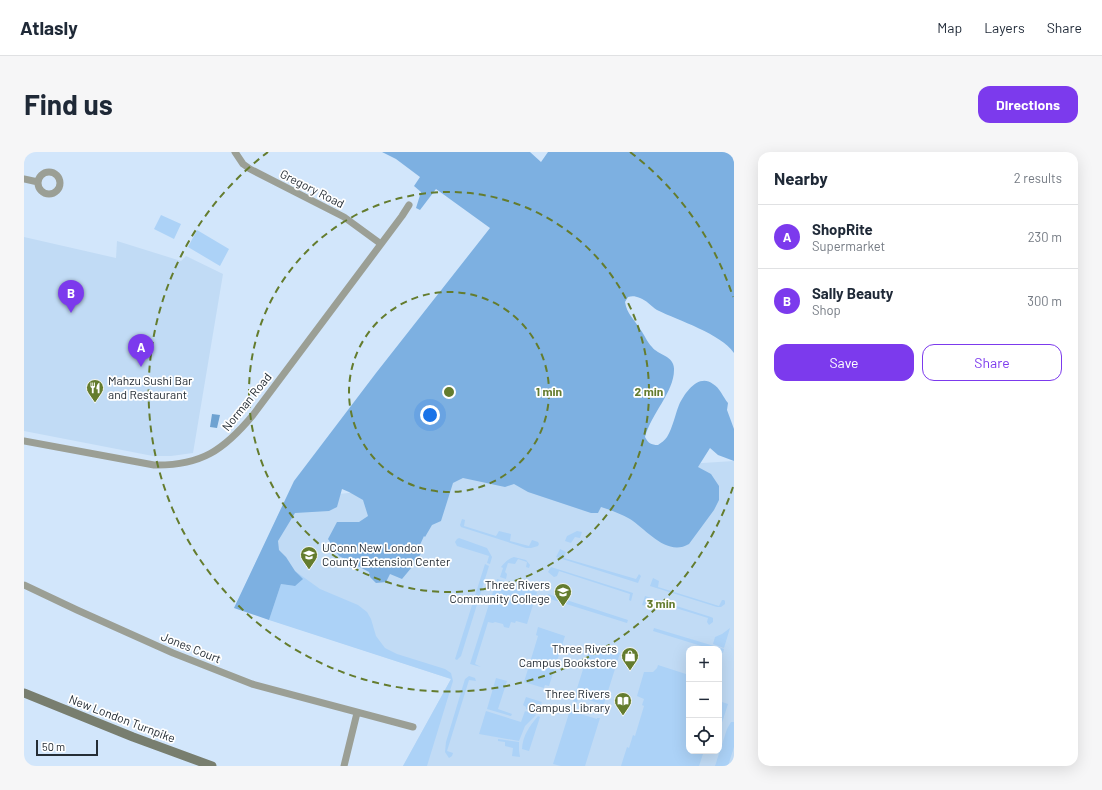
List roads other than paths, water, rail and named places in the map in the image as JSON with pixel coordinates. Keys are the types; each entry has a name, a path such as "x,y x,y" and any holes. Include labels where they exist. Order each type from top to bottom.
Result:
{"main road":[{"name":"New London Turnpike","path":"24,693 133,737 212,766"}],"street":[{"name":"Gregory Road","path":"235,152 250,170 344,217 381,244"},
{"path":"24,180 38,182"},
{"name":"Norman Road","path":"24,441 154,465 188,463 213,452 235,435 253,415 409,205"},
{"name":"Jones Court","path":"24,585 173,653 252,684 413,727"},
{"path":"344,766 357,712"}],"place":[{"name":"Sally Beauty","path":"71,313"},
{"name":"ShopRite","path":"141,367"},
{"name":"Mahzu Sushi Bar and Restaurant","path":"95,403"},
{"name":"UConn New London County Extension Center","path":"309,570"},
{"name":"Three Rivers Community College","path":"563,607"},
{"name":"Three Rivers Campus Bookstore","path":"630,671"},
{"name":"Three Rivers Campus Library","path":"623,716"}]}
